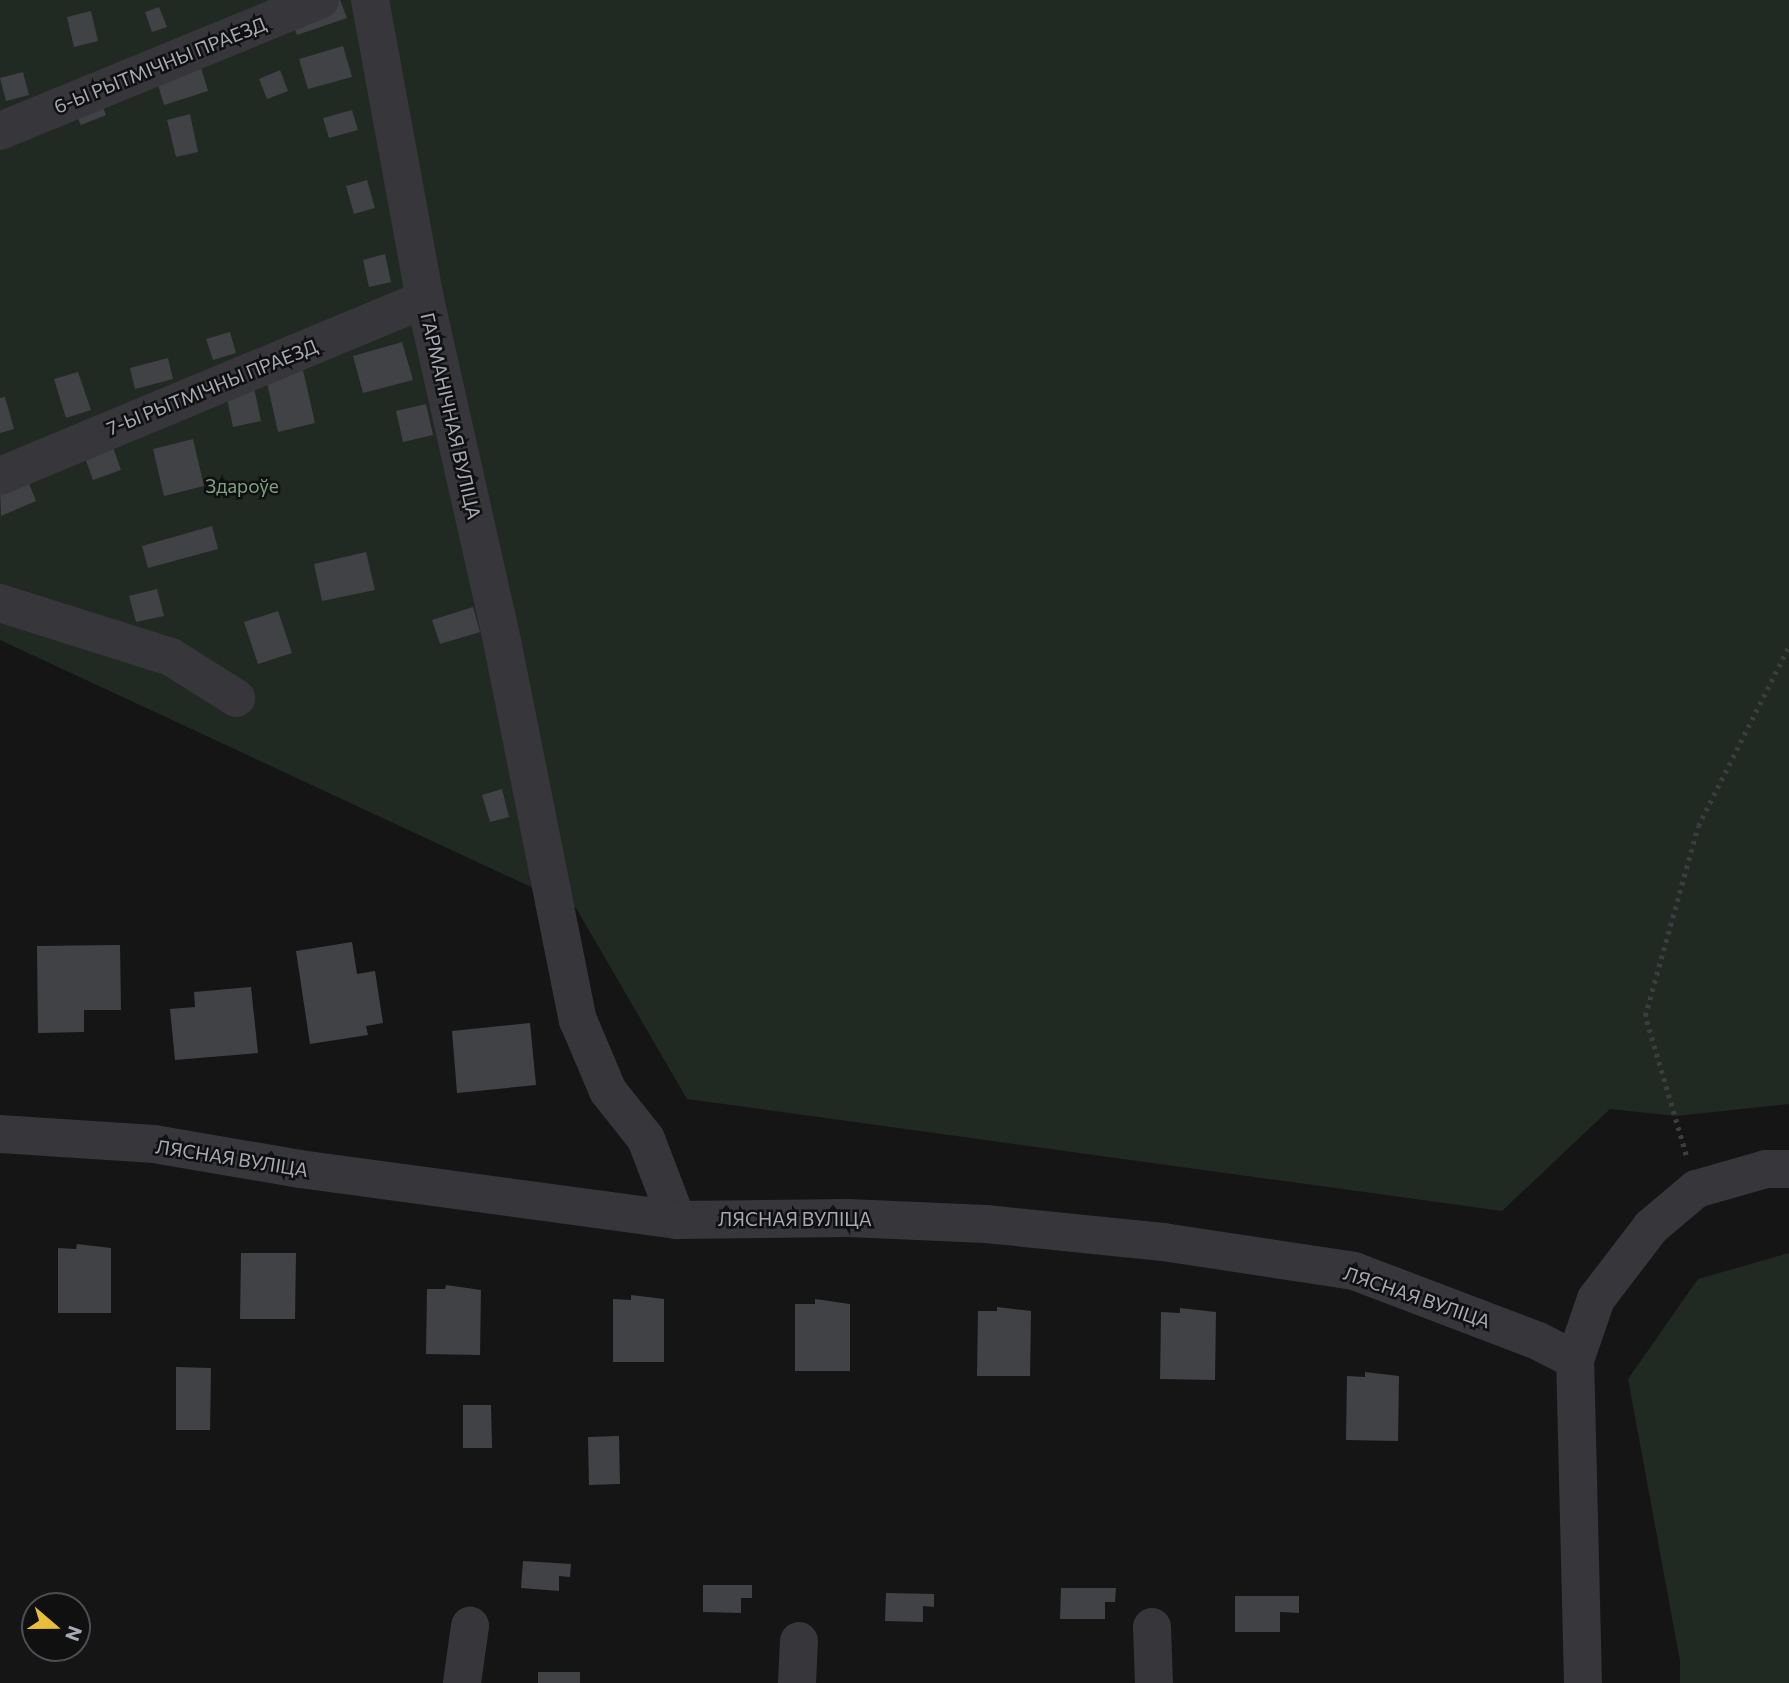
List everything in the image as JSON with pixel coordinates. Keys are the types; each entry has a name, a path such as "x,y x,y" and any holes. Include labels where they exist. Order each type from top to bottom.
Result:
{"street":[{"name":"6-Ы РЫТМІЧНЫ ПРАЕЗД","path":"0,131 320,0"},
{"name":"ГАРМАНІЧНАЯ ВУЛІЦА","path":"370,0 425,299 579,1020 608,1091 646,1139 677,1220"},
{"name":"7-Ы РЫТМІЧНЫ ПРАЕЗД","path":"0,476 425,299"},
{"path":"0,603 170,657 236,698"},
{"name":"ЛЯСНАЯ ВУЛІЦА","path":"0,1134 154,1144 300,1170 677,1220 848,1218 986,1224 1163,1242 1354,1271 1538,1341 1575,1360"},
{"path":"1583,1683 1575,1360 1596,1299 1651,1227 1696,1189 1766,1169 1789,1169"},
{"path":"462,1683 470,1626"},
{"path":"1153,1627 1154,1683"},
{"path":"797,1683 799,1641"}],"path":[{"path":"1696,1189 1645,1016 1698,825 1789,646"}],"green space":[{"name":"Здароўе","path":"0,0 1789,0 1789,1104 1676,1116 1610,1109 1502,1211 687,1099 576,908 0,640"},
{"path":"1789,1253 1789,1683 1680,1683 1680,1661 1628,1379 1698,1279"}],"building":[{"path":"340,0 347,18 297,35 290,17"},
{"path":"159,7 167,27 152,32 145,12"},
{"path":"91,11 98,41 74,47 67,17"},
{"path":"343,46 352,77 308,89 299,59"},
{"path":"199,61 208,91 164,105 155,75"},
{"path":"280,70 288,91 267,99 259,79"},
{"path":"23,72 29,95 6,101 0,78"},
{"path":"99,98 106,115 81,125 73,108"},
{"path":"352,110 358,130 329,138 323,118"},
{"path":"190,114 198,152 176,157 167,120"},
{"path":"367,180 375,208 354,214 346,186"},
{"path":"385,254 391,282 369,287 363,260"},
{"path":"230,332 236,353 213,360 206,339"},
{"path":"402,342 413,380 363,393 353,356"},
{"path":"168,358 173,379 135,389 130,368"},
{"path":"303,370 315,423 278,432 266,378"},
{"path":"78,372 91,410 66,418 54,379"},
{"path":"254,388 261,421 233,427 226,394"},
{"path":"5,397 14,429 0,433 0,398"},
{"path":"426,404 433,435 403,442 396,411"},
{"path":"193,439 204,486 164,496 153,449"},
{"path":"113,447 121,470 93,480 85,458"},
{"path":"26,476 36,501 1,516 0,487"},
{"path":"212,526 218,549 148,568 142,546"},
{"path":"366,552 375,590 322,601 314,564"},
{"path":"157,589 164,616 136,622 129,596"},
{"path":"473,607 480,632 440,644 432,620"},
{"path":"278,611 292,653 258,664 244,622"},
{"path":"502,789 509,817 490,822 482,795"},
{"path":"352,942 357,974 375,971 383,1023 366,1026 368,1035 310,1044 296,951"},
{"path":"120,945 121,1010 84,1010 84,1032 38,1033 37,946"},
{"path":"251,987 258,1053 175,1060 170,1009 195,1007 194,992"},
{"path":"530,1023 536,1085 457,1093 452,1031"},
{"path":"77,1244 111,1248 111,1313 58,1313 58,1248 76,1249"},
{"path":"241,1253 296,1253 295,1319 240,1319"},
{"path":"446,1285 481,1290 480,1355 426,1354 427,1289 445,1289"},
{"path":"631,1295 664,1299 664,1362 613,1362 613,1299 631,1300"},
{"path":"815,1299 850,1304 850,1371 795,1371 795,1304 815,1304"},
{"path":"997,1307 1031,1311 1030,1376 977,1376 978,1311 997,1311"},
{"path":"1180,1308 1216,1312 1215,1380 1160,1379 1161,1312 1180,1313"},
{"path":"176,1367 211,1368 210,1430 176,1430"},
{"path":"1365,1372 1399,1376 1398,1441 1346,1440 1347,1376 1365,1377"},
{"path":"463,1405 491,1405 492,1448 463,1448"},
{"path":"619,1436 620,1484 589,1485 588,1437"},
{"path":"523,1561 571,1564 570,1577 559,1576 559,1591 521,1588"},
{"path":"703,1585 752,1585 752,1598 741,1598 741,1613 703,1612"},
{"path":"1061,1588 1116,1588 1115,1602 1105,1602 1105,1619 1060,1619"},
{"path":"886,1593 934,1594 934,1607 923,1606 923,1622 885,1621"},
{"path":"1235,1596 1299,1596 1299,1613 1280,1612 1280,1632 1235,1632"},
{"path":"538,1672 580,1672 580,1683 538,1683"}]}
